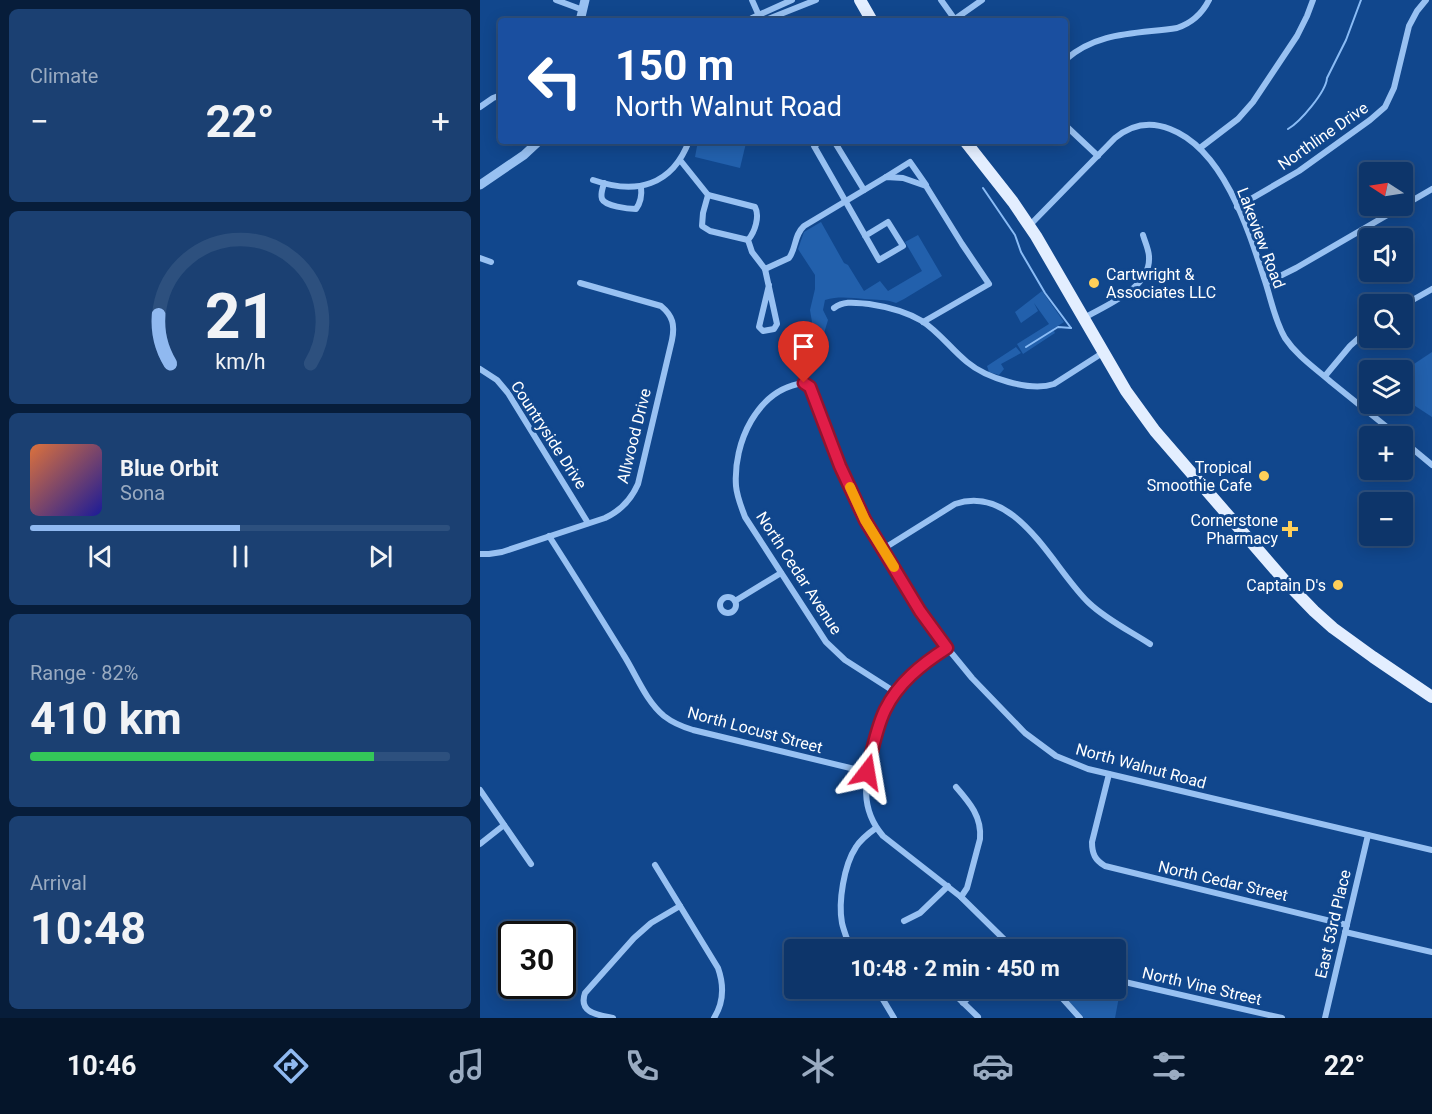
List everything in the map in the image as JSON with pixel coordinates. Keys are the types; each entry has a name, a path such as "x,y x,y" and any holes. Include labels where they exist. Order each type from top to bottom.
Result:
{"main road":[{"path":"860,0 870,18"},
{"path":"967,144 1029,226 1126,391 1155,431 1302,600 1333,628 1432,697"}],"street":[{"path":"556,0 584,5"},
{"path":"752,0 761,18"},
{"path":"763,18 792,0"},
{"path":"764,18 816,0"},
{"path":"941,0 954,18"},
{"path":"959,18 982,0"},
{"path":"1068,58 1080,48 1098,39 1184,26 1201,13 1209,0"},
{"path":"1200,148 1238,119 1253,102 1297,36 1312,0"},
{"name":"Northline Drive","path":"1237,207 1299,171 1379,112 1394,88 1409,26 1426,0"},
{"path":"480,107 498,96"},
{"name":"Lakeview Road","path":"1029,226 1123,132 1142,125 1158,125 1187,138 1210,159 1237,207 1266,283 1273,311 1285,338 1298,353 1386,426"},
{"path":"1068,128 1098,156"},
{"path":"480,185 524,155 536,144"},
{"path":"593,180 622,187 641,187 672,169 680,160 688,144"},
{"path":"817,144 814,146 865,236 879,260 903,246 888,222 865,236"},
{"path":"836,144 864,190"},
{"path":"680,160 708,195 755,207 758,210 754,231 748,240"},
{"path":"765,269 792,255 798,231 804,226 910,162 989,284 923,322"},
{"path":"886,177 903,178 926,186"},
{"path":"604,183 602,193 606,204 630,209 636,209 639,204 641,187"},
{"path":"1266,283 1432,189"},
{"path":"708,195 702,226 710,231 748,240"},
{"path":"1084,318 1132,290 1140,282 1149,261 1143,235"},
{"path":"748,240 752,252 765,269 777,324 774,329 763,331 759,327 768,285"},
{"path":"480,258 491,262"},
{"name":"Allwood Drive","path":"480,554 502,552 605,518 625,505 635,491 674,331 672,317 661,306 580,283"},
{"path":"1413,300 1432,289"},
{"path":"834,308 840,304 852,302 902,311 923,322 977,369 1002,379 1031,386 1054,384 1104,352"},
{"path":"1325,376 1359,338"},
{"name":"Countryside Drive","path":"480,369 497,380 508,393 588,524"},
{"name":"North Walnut Road","path":"792,386 804,383 810,387 865,520 920,611 972,678 1033,741 1072,764 1432,850"},
{"name":"North Cedar Avenue","path":"792,386 766,402 746,429 736,475 738,494 745,517 817,630 835,652 895,692"},
{"path":"1413,449 1432,465"},
{"path":"883,549 963,501 980,500 998,506 1033,534 1090,604 1150,644"},
{"name":"North Locust Street","path":"549,536 645,691 664,716 693,730 867,772"},
{"path":"735,601 781,573"},
{"path":"947,648 916,671 895,692 885,710 879,724 867,772 867,802 876,828 889,842 948,886 1004,939"},
{"name":"North Cedar Street","path":"1109,774 1092,842 1093,854 1105,867 1432,952"},
{"path":"956,787 976,813 981,831 967,888 961,897"},
{"path":"480,790 531,864"},
{"path":"480,844 504,825"},
{"path":"847,939 840,910 843,885 855,847 876,828"},
{"name":"East 53rd Place","path":"1325,1018 1368,835"},
{"path":"655,866 714,960 720,974 722,998 714,1018"},
{"path":"904,921 920,913 948,886"},
{"path":"613,1018 588,1010 582,1000 585,993 634,938 651,923 680,906"},
{"name":"North Vine Street","path":"1126,982 1282,1018"},
{"path":"883,999 894,1018"},
{"path":"959,999 978,1017"},
{"path":"963,1003 967,999"},
{"path":"1063,999 1080,1018"}],"shaded area":[{"path":"697,144 746,144 740,168 695,157"},
{"path":"821,222 844,263 848,265 864,291 880,281 888,291 922,271 905,242 918,235 942,276 896,303 850,298 825,300 823,310 828,320 821,343 809,351 795,355 791,336 811,332 813,328 810,310 815,289 815,275 798,249 804,232"},
{"path":"1042,291 1064,322 1053,329 1055,333 1023,354 1017,344 1049,324 1034,303 1038,311 1021,323 1015,312"},
{"path":"1016,347 1021,353 1001,364 1004,369 999,375 989,372 987,366"},
{"path":"1432,352 1432,417 1413,405 1413,365"},
{"path":"1066,999 1119,999 1115,1018 1084,1018"}],"waterway":[{"path":"1288,129 1305,113 1326,84 1361,0"},
{"path":"983,188 1015,235 1021,252 1045,293 1071,328"},
{"path":"1026,347 1058,327 1071,328"}],"slow traffic":[{"path":"850,487 865,520 894,567"}],"place":[{"name":"Cartwright & Associates LLC","path":"1094,283"},
{"name":"Tropical Smoothie Cafe","path":"1264,476"},
{"name":"Cornerstone Pharmacy","path":"1290,529"},
{"name":"Captain D's","path":"1338,585"}],"route":[{"path":"804,383 810,387 840,466 865,520 920,611 947,648 909,676 893,695 879,724 867,772"}]}
